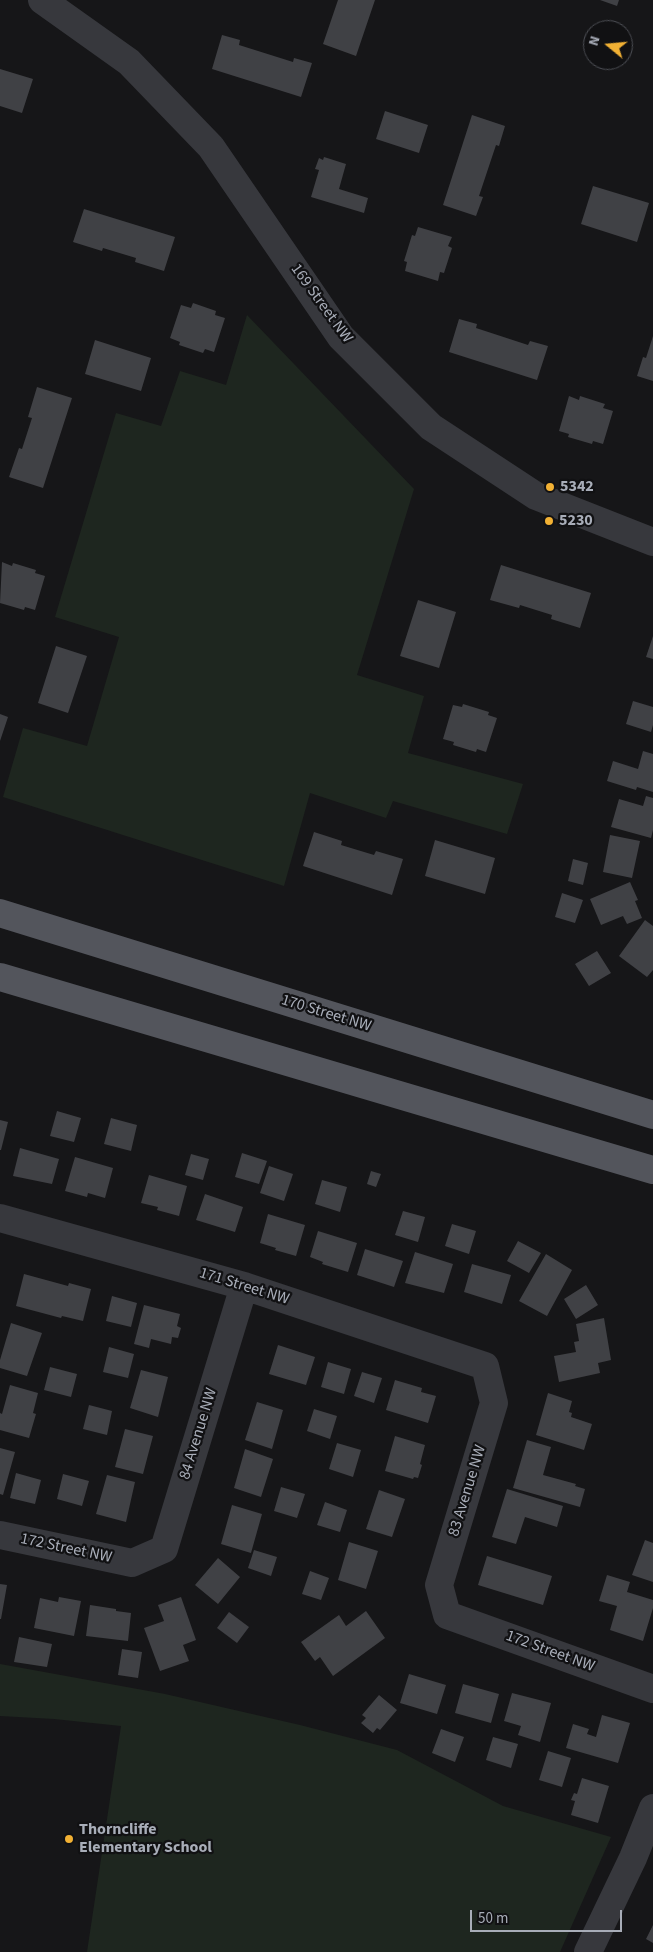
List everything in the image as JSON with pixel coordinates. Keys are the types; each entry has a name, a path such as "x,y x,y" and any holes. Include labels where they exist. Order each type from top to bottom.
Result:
{"main road":[{"name":"170 Street NW","path":"0,913 653,1115"},
{"path":"0,977 653,1170"}],"street":[{"name":"169 Street NW","path":"42,0 129,62 211,147 341,337 431,427 536,496 653,542"},
{"name":"171 Street NW","path":"0,1218 244,1286 485,1366"},
{"name":"84 Avenue NW","path":"132,1563 164,1550 244,1286"},
{"name":"83 Avenue NW","path":"447,1615 440,1585 494,1403 485,1366"},
{"name":"172 Street NW","path":"0,1535 132,1563"},
{"name":"172 Street NW","path":"447,1615 653,1689"},
{"path":"588,1952 633,1858 653,1808"}],"shaded area":[{"path":"247,315 414,489 357,675 424,696 408,753 523,784 507,834 393,801 386,818 310,793 284,886 3,797 23,728 87,746 119,637 55,617 116,413 161,426 180,371 226,385"},
{"path":"0,1664 165,1694 300,1725 397,1750 503,1806 611,1837 560,1952 87,1952 121,1726 0,1716"}],"building":[{"path":"338,0 375,0 356,56 323,44"},
{"path":"600,0 619,0 617,6"},
{"path":"222,35 240,40 239,45 293,62 294,58 312,63 301,97 212,69"},
{"path":"0,69 33,79 22,113 0,106"},
{"path":"385,111 428,125 419,153 376,139"},
{"path":"472,115 505,126 499,146 496,145 479,196 483,197 476,216 443,205"},
{"path":"324,157 346,164 339,189 368,198 364,213 311,197 319,170 315,169 319,158 323,160"},
{"path":"593,186 649,203 637,242 581,224"},
{"path":"84,209 175,237 164,271 135,262 136,258 103,248 102,251 73,242"},
{"path":"418,227 452,237 448,246 452,248 444,273 440,272 438,281 405,271 407,262 404,261 412,235 415,236"},
{"path":"193,303 216,311 215,315 225,318 214,352 205,349 203,353 179,345 180,342 170,338 181,305 191,308"},
{"path":"459,319 477,324 476,328 528,345 530,341 548,346 537,380 449,352"},
{"path":"653,336 653,381 637,376 643,357 646,358"},
{"path":"95,340 151,358 141,391 85,374"},
{"path":"37,387 72,398 43,488 9,477 19,448 22,449 32,418 28,417"},
{"path":"569,396 579,400 580,396 605,404 603,408 613,411 603,444 593,441 592,444 568,437 569,434 559,431"},
{"path":"2,562 12,566 13,563 36,570 35,573 45,576 35,610 25,607 24,610 0,603"},
{"path":"501,565 591,593 580,628 551,619 552,615 520,605 519,608 490,600"},
{"path":"418,600 456,612 439,668 400,656"},
{"path":"653,636 653,659 646,657"},
{"path":"56,646 87,656 68,713 38,703"},
{"path":"633,701 653,707 651,732 626,724"},
{"path":"463,704 489,712 488,715 497,718 486,752 477,749 476,752 453,745 454,742 443,739 453,705 462,707"},
{"path":"0,714 8,717 0,741"},
{"path":"643,751 653,754 653,792 637,787 636,790 607,781 613,761 638,769"},
{"path":"646,796 653,798 653,830 651,838 611,827 619,799 643,806"},
{"path":"314,832 342,841 341,845 374,855 376,851 403,859 392,895 303,866"},
{"path":"610,835 640,841 632,878 603,872"},
{"path":"435,840 495,858 485,894 425,876"},
{"path":"573,859 588,863 583,885 568,881"},
{"path":"630,882 638,900 635,901 642,918 627,924 623,916 601,925 590,899"},
{"path":"562,893 583,900 575,923 555,917"},
{"path":"645,920 653,926 653,970 647,977 619,956"},
{"path":"597,951 611,973 589,986 575,964"},
{"path":"57,1111 81,1118 74,1142 50,1136"},
{"path":"111,1118 137,1125 131,1151 104,1144"},
{"path":"0,1120 8,1122 1,1150 0,1150"},
{"path":"20,1148 59,1159 52,1184 13,1176"},
{"path":"242,1153 267,1161 259,1184 235,1177"},
{"path":"191,1154 209,1159 203,1180 185,1175"},
{"path":"75,1157 113,1168 105,1198 88,1193 87,1197 65,1191"},
{"path":"269,1166 293,1174 284,1201 260,1193"},
{"path":"371,1171 381,1174 376,1187 367,1184"},
{"path":"149,1175 187,1186 179,1216 157,1210 158,1207 141,1203"},
{"path":"322,1180 347,1187 340,1212 315,1204"},
{"path":"205,1194 243,1207 235,1232 196,1220"},
{"path":"403,1211 425,1217 418,1242 395,1235"},
{"path":"268,1214 305,1225 296,1256 260,1243"},
{"path":"452,1224 476,1231 469,1254 445,1246"},
{"path":"318,1231 357,1243 348,1272 322,1264 323,1262 310,1257"},
{"path":"518,1241 541,1253 529,1273 507,1261"},
{"path":"365,1249 403,1261 394,1287 357,1275"},
{"path":"415,1252 453,1264 444,1293 405,1283"},
{"path":"546,1254 572,1270 547,1316 519,1301"},
{"path":"472,1264 511,1275 502,1304 464,1292"},
{"path":"24,1274 68,1286 69,1283 91,1289 83,1321 62,1316 61,1318 16,1306"},
{"path":"586,1285 598,1305 576,1319 564,1299"},
{"path":"112,1296 137,1303 131,1327 106,1321"},
{"path":"144,1305 180,1314 177,1326 181,1328 178,1338 172,1337 171,1344 151,1339 149,1348 134,1344"},
{"path":"604,1318 611,1360 598,1363 600,1373 559,1382 554,1356 576,1352 574,1342 579,1341 576,1324"},
{"path":"11,1323 42,1333 27,1376 0,1368 0,1360"},
{"path":"278,1345 315,1357 306,1385 269,1374"},
{"path":"109,1347 134,1354 128,1378 103,1372"},
{"path":"328,1362 351,1369 344,1394 321,1387"},
{"path":"50,1367 77,1374 71,1397 44,1390"},
{"path":"141,1370 168,1377 158,1417 130,1408"},
{"path":"362,1372 382,1378 374,1403 354,1396"},
{"path":"395,1380 422,1388 421,1392 436,1396 428,1423 386,1410"},
{"path":"10,1385 38,1393 33,1413 36,1414 29,1438 0,1430 0,1413 2,1414"},
{"path":"548,1393 572,1401 569,1412 572,1413 571,1417 592,1424 584,1450 536,1435"},
{"path":"257,1402 283,1410 272,1449 245,1440"},
{"path":"89,1405 112,1411 107,1435 83,1429"},
{"path":"314,1409 337,1416 330,1439 307,1431"},
{"path":"125,1429 153,1436 143,1474 115,1467"},
{"path":"395,1436 425,1445 418,1478 414,1477 413,1479 385,1471"},
{"path":"527,1440 551,1447 543,1475 576,1484 575,1486 585,1489 580,1507 513,1488"},
{"path":"337,1443 361,1450 353,1477 329,1469"},
{"path":"0,1448 15,1452 3,1495 0,1494"},
{"path":"245,1449 273,1459 261,1497 234,1488"},
{"path":"16,1473 41,1480 35,1504 10,1498"},
{"path":"63,1474 89,1481 82,1506 57,1499"},
{"path":"107,1475 135,1482 126,1522 96,1514"},
{"path":"281,1487 305,1494 297,1518 274,1511"},
{"path":"507,1489 563,1506 557,1527 525,1517 516,1544 492,1537"},
{"path":"379,1490 405,1499 392,1537 366,1529"},
{"path":"325,1502 347,1510 340,1532 317,1525"},
{"path":"232,1505 262,1514 251,1553 221,1544"},
{"path":"645,1540 653,1543 653,1582 632,1575"},
{"path":"349,1542 378,1551 366,1589 338,1580"},
{"path":"254,1550 277,1557 271,1576 248,1568"},
{"path":"487,1556 552,1576 543,1605 478,1585"},
{"path":"218,1558 240,1577 218,1604 195,1585"},
{"path":"310,1571 329,1578 321,1600 302,1594"},
{"path":"607,1575 630,1582 627,1592 653,1600 653,1608 643,1641 610,1630 617,1606 599,1601"},
{"path":"0,1584 7,1585 1,1619 0,1619"},
{"path":"59,1597 81,1601 74,1636 34,1628 40,1598 58,1602"},
{"path":"181,1597 196,1640 183,1645 189,1661 160,1671 144,1628 164,1621 158,1605"},
{"path":"90,1605 131,1613 128,1641 86,1636"},
{"path":"366,1611 385,1638 333,1676 320,1657 315,1661 301,1642 339,1615 346,1626"},
{"path":"229,1612 249,1627 237,1643 217,1628"},
{"path":"19,1637 52,1644 47,1667 14,1662"},
{"path":"122,1649 142,1652 138,1678 118,1675"},
{"path":"409,1674 446,1685 437,1714 400,1703"},
{"path":"463,1684 499,1694 491,1723 455,1713"},
{"path":"512,1693 551,1703 540,1742 518,1735 521,1726 504,1721"},
{"path":"379,1695 397,1710 380,1730 377,1728 373,1733 361,1723 366,1718 362,1715"},
{"path":"602,1715 630,1723 618,1763 566,1748 573,1724 589,1729 587,1734 596,1737"},
{"path":"441,1729 464,1737 455,1762 432,1753"},
{"path":"493,1737 518,1744 511,1768 486,1760"},
{"path":"548,1751 571,1758 562,1787 539,1780"},
{"path":"582,1778 609,1786 598,1823 571,1815 575,1801 571,1800 574,1793 577,1794"},
{"path":"653,1925 653,1943 646,1939"}],"place":[{"name":"5342","path":"550,487"},
{"name":"5230","path":"549,521"},
{"name":"Thorncliffe Elementary School","path":"69,1839"}]}
